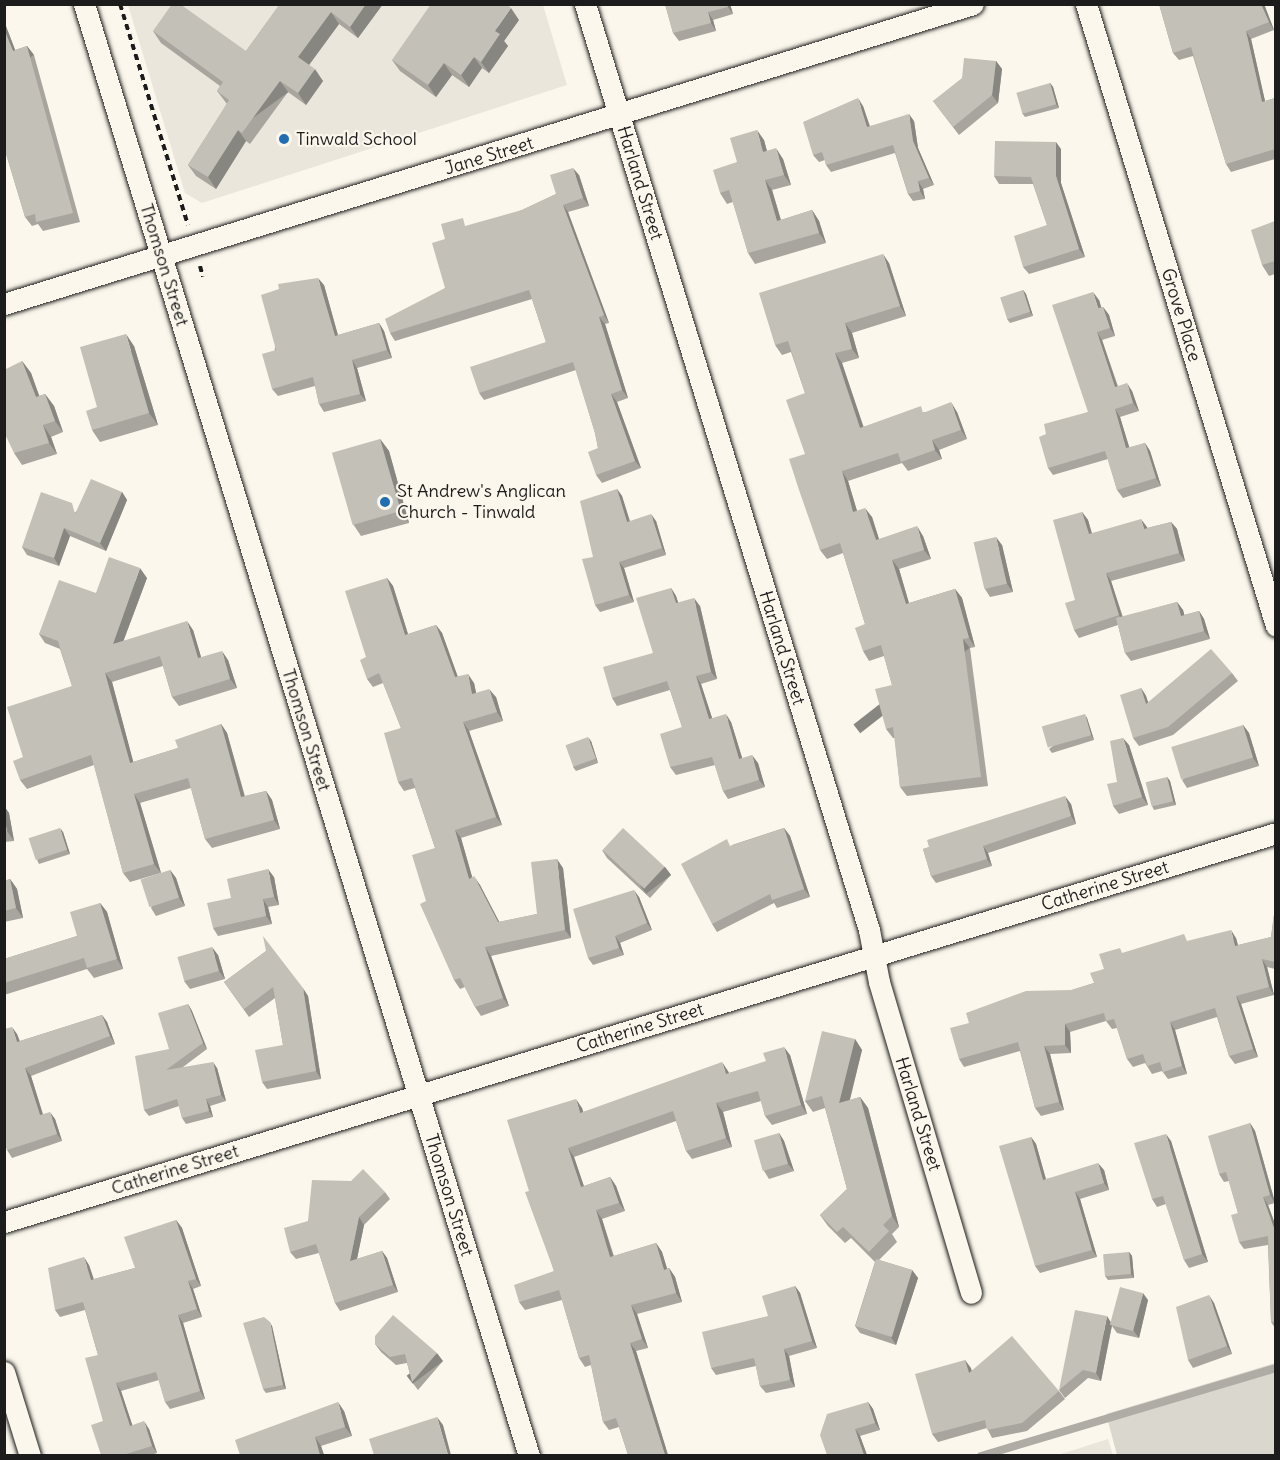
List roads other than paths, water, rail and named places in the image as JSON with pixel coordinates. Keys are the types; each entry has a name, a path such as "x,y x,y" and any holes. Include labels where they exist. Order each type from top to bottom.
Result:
{"street":[{"name":"Thomson Street","path":"84,4 529,1455"},
{"name":"Harland Street","path":"585,4 873,957 971,1293"},
{"name":"Jane Street","path":"4,304 161,254 619,116 974,4"},
{"name":"Grove Place","path":"1086,4 1275,626"},
{"name":"Catherine Street","path":"4,1222 1275,833"},
{"path":"4,1372 30,1455"}],"waterway":[{"path":"981,1456 1276,1368"}],"place":[{"name":"Tinwald School","path":"284,139"},
{"name":"St Andrew's Anglican Church - Tinwald","path":"385,502"}]}
